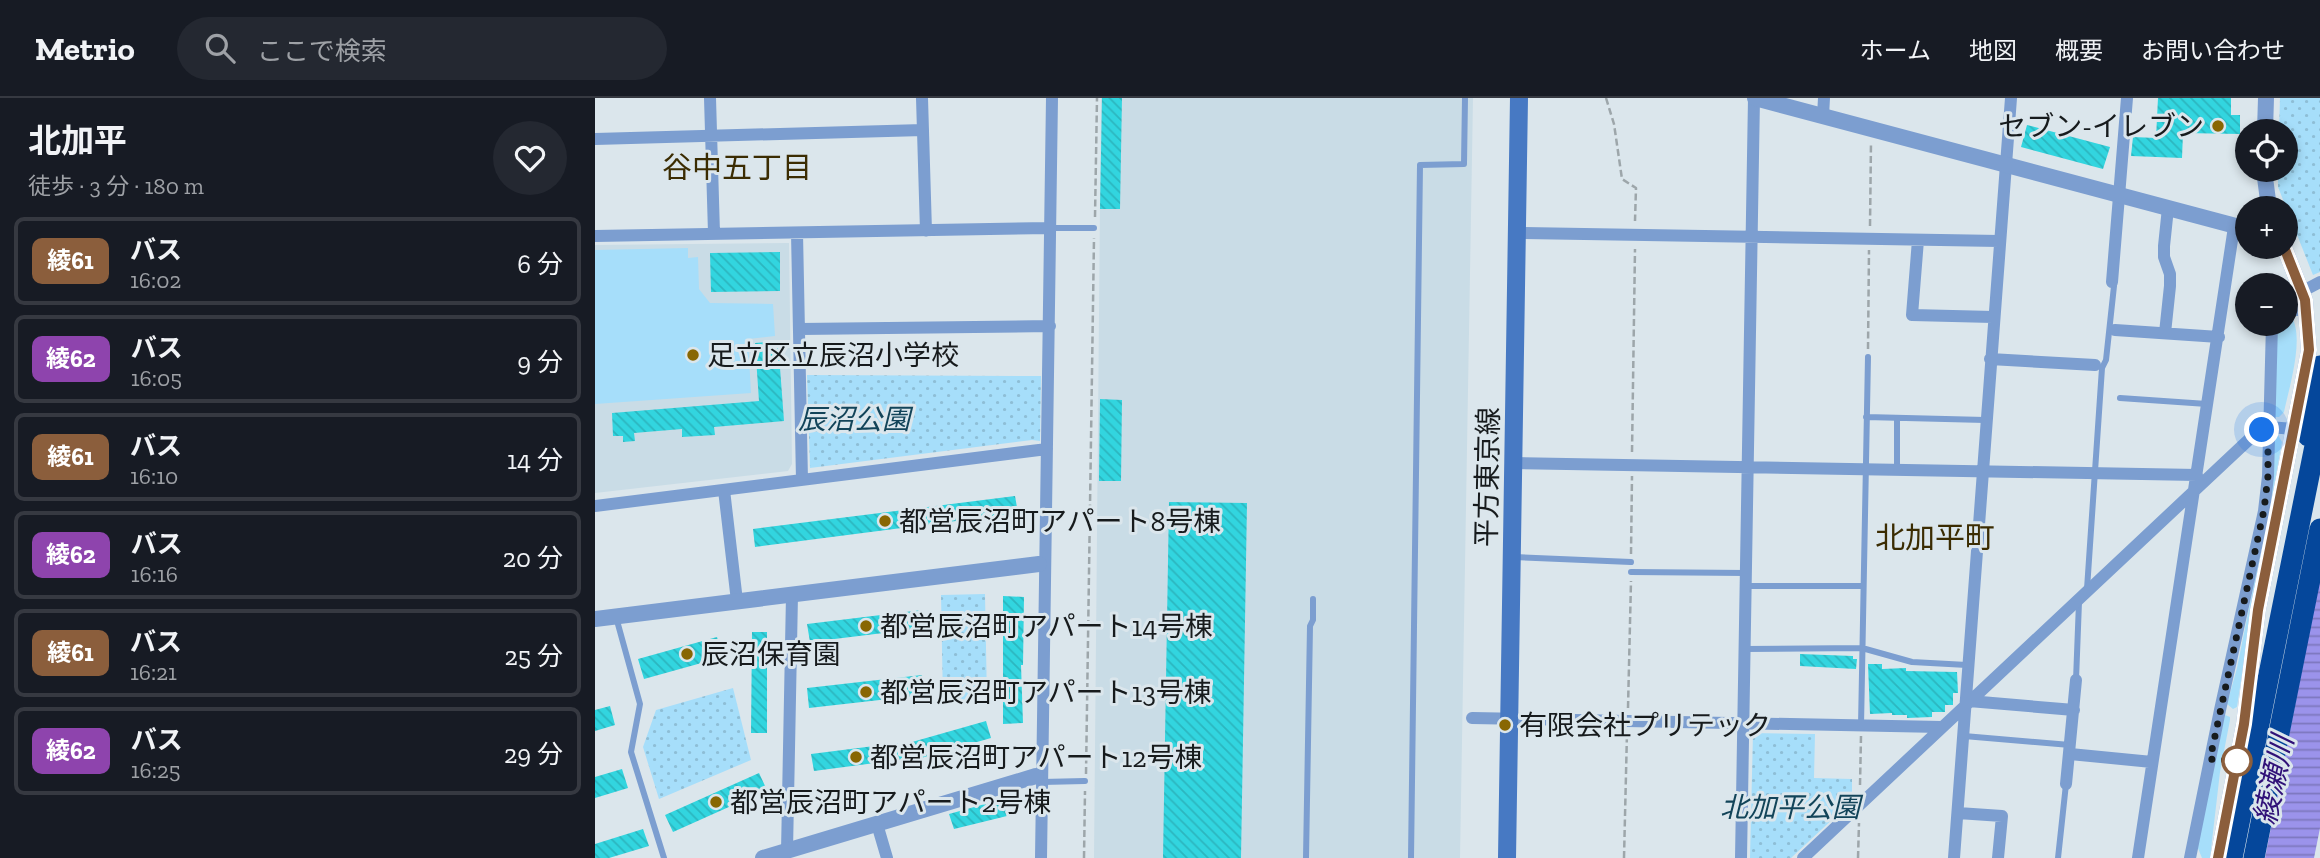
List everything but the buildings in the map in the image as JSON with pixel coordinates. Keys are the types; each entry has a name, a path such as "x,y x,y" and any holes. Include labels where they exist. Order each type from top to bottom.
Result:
{"highway":[{"path":"2305,494 2308,433 2320,366"},
{"path":"2232,858 2320,421"},
{"path":"2254,858 2320,529"}],"main road":[{"name":"平方東京線","path":"1507,858 1519,98"}],"street":[{"path":"710,98 714,233"},
{"path":"922,98 926,231"},
{"path":"1041,858 1042,563 1050,326 1052,98"},
{"path":"1741,858 1755,98 2235,226"},
{"path":"1823,116 1824,98"},
{"path":"1954,858 2011,98"},
{"path":"2112,282 2127,98"},
{"path":"2265,119 2266,98"},
{"path":"595,139 923,130"},
{"path":"2165,333 2170,274 2164,257 2168,208"},
{"path":"595,236 1049,228"},
{"path":"797,233 802,480"},
{"path":"1518,233 1999,241"},
{"path":"1918,240 1913,314 1993,317"},
{"path":"2138,858 2207,404 2235,256"},
{"path":"2218,858 2244,724 2258,610 2309,350 2307,309 2303,291 2289,259"},
{"path":"2303,291 2320,282"},
{"path":"2298,310 2307,309"},
{"path":"800,329 1050,326"},
{"path":"2112,330 2218,337"},
{"path":"2190,858 2264,510 2268,476 2272,336"},
{"path":"1990,359 2098,366"},
{"path":"1803,858 2257,432 2268,427 2295,429"},
{"path":"595,506 1047,449"},
{"path":"1514,463 2197,475"},
{"path":"724,490 737,601"},
{"path":"595,619 1042,563"},
{"path":"787,851 792,595"},
{"path":"2066,784 2076,681"},
{"path":"1967,703 2074,710"},
{"path":"1472,718 1941,727"},
{"path":"2070,749 2152,762"},
{"path":"763,858 1040,777"},
{"path":"1958,813 2002,816 1999,858"},
{"path":"877,824 887,858"}],"lane":[{"path":"1411,858 1420,165 1464,164 1465,98"},
{"path":"1049,228 1094,228"},
{"path":"2076,681 2094,474 2098,366 2106,360 2112,330 2112,282"},
{"path":"1861,726 1868,358"},
{"path":"2120,398 2207,404"},
{"path":"1866,417 1985,420"},
{"path":"1897,418 1897,470"},
{"path":"1512,557 1631,562"},
{"path":"1631,572 1863,586"},
{"path":"1306,858 1310,626 1314,599"},
{"path":"616,617 641,704 631,752 664,858"},
{"path":"1745,649 1862,648 1912,662 1967,665"},
{"path":"1962,736 2070,749"},
{"path":"1040,777 1085,781"},
{"path":"2058,858 2066,784"}],"path":[{"path":"1084,858 1097,98"}],"shaded area":[{"path":"1101,98 1473,98 1460,858 1094,858"},
{"name":"足立区立辰沼小学校","path":"789,243 792,464 788,471 595,493 595,245"},
{"path":"2320,577 2320,828 2314,858 2265,858"}],"green space":[{"path":"2280,98 2320,98 2320,272 2313,275 2298,237 2298,196 2282,196 2278,187 2278,182 2298,182 2298,119 2279,119"},
{"path":"688,248 688,258 698,257 699,289 710,303 773,304 775,336 748,339 751,393 595,404 595,250"},
{"path":"2277,336 2297,336 2295,362 2284,412 2279,417 2274,417"},
{"name":"辰沼公園","path":"807,375 1041,376 1040,441 810,468"},
{"path":"2278,435 2282,442 2237,707 2233,709 2227,704 2237,668 2268,513 2274,436"},
{"path":"985,594 987,700 943,701 941,595"},
{"path":"733,688 751,760 659,799 643,747 656,710"},
{"path":"2225,715 2230,717 2230,720 2220,772 2210,858 2202,858 2197,846"},
{"name":"北加平公園","path":"1753,733 1815,734 1814,778 1852,779 1852,801 1791,858 1750,858"}],"bus line":[{"name":"綾61","path":"2218,858 2244,724 2258,610 2309,350 2309,323 2305,300 2290,259"}],"place":[{"name":"セブン-イレブン","path":"2218,126"},
{"name":"足立区立辰沼小学校","path":"693,355"},
{"name":"都営辰沼町アパート8号棟","path":"885,521"},
{"name":"都営辰沼町アパート14号棟","path":"866,626"},
{"name":"辰沼保育園","path":"687,654"},
{"name":"都営辰沼町アパート13号棟","path":"866,692"},
{"name":"有限会社プリテック","path":"1505,725"},
{"name":"都営辰沼町アパート12号棟","path":"856,757"},
{"name":"都営辰沼町アパート2号棟","path":"716,802"}],"district":[{"name":"谷中五丁目","path":"737,168"},
{"name":"北加平町","path":"1935,538"}],"route":[{"path":"2237,761 2210,759 2264,510 2269,441 2268,427 2262,430"}],"water label":[{"name":"綾瀬川","path":"2274,780"}]}
